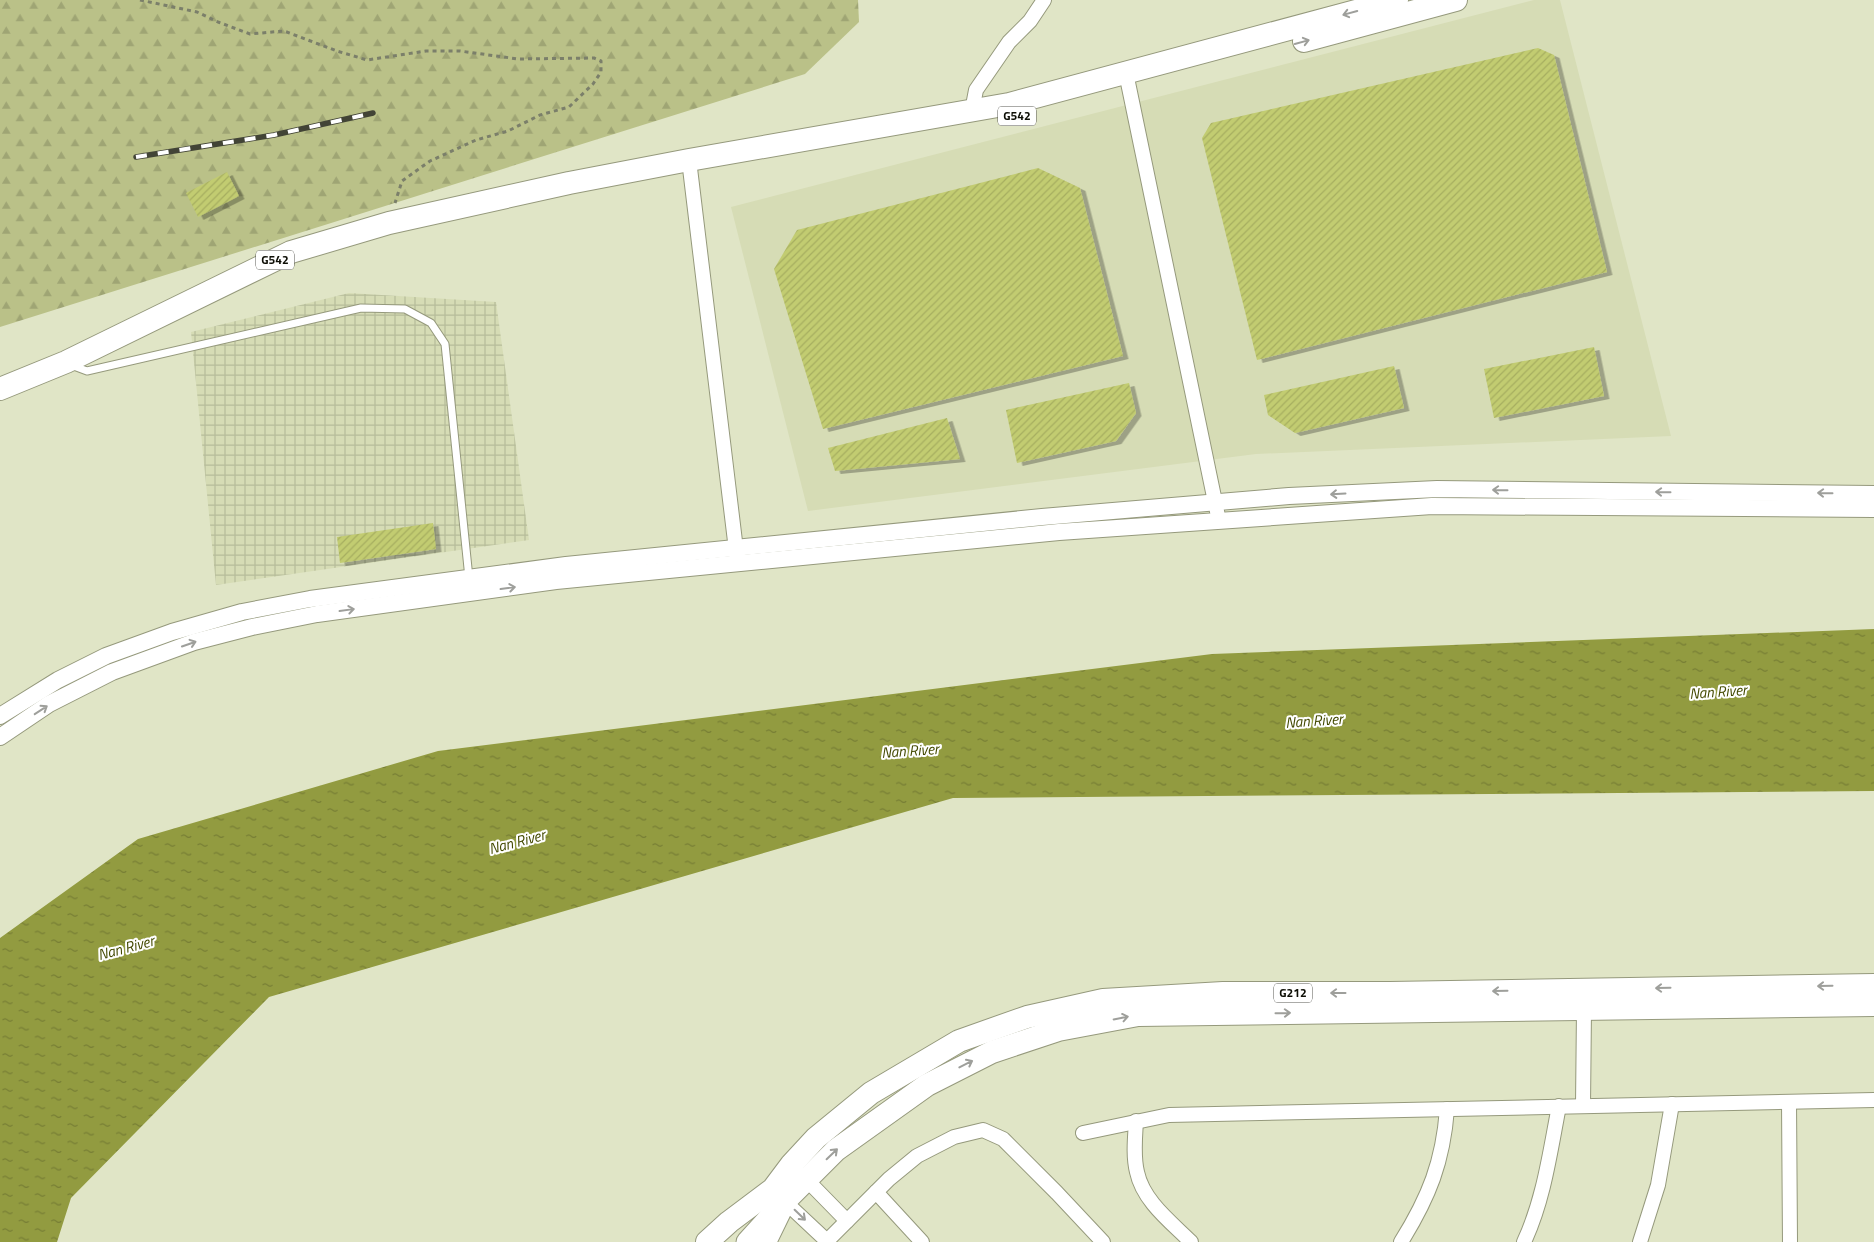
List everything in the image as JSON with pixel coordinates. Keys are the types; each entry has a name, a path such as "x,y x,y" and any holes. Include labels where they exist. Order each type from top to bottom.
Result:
{"highway":[{"name":"G542","path":"0,389 66,362 291,252 389,222 568,183 690,167 1006,118 1397,0"},
{"name":"G542","path":"690,167 1127,80 1456,0"},
{"name":"G212","path":"779,1195 799,1172 816,1138 871,1093 959,1042 1027,1017 1103,1000 1223,993 1390,993 1874,985"},
{"name":"G212","path":"799,1172 836,1150 927,1085 992,1052 1058,1030 1138,1015 1874,1005"},
{"path":"707,1242 729,1222 779,1195"},
{"path":"765,1242 779,1195"}],"main road":[{"path":"722,1242 779,1195"},
{"path":"747,1242 779,1195"}],"street":[{"path":"972,111 976,90 1009,42 1030,21 1044,0"},
{"path":"1127,80 1219,521"},
{"path":"690,167 737,556"},
{"path":"0,716 58,680 106,656 172,632 242,612 310,599 471,585 556,581 1032,518 1289,496 1436,489 1874,494"},
{"path":"737,556 1432,506 1874,509"},
{"path":"0,737 49,704 112,672 194,642 252,627 471,585"},
{"path":"1583,1106 1584,1009"},
{"path":"1083,1132 1169,1115 1874,1100"},
{"path":"1789,1102 1790,1242"},
{"path":"1640,1242 1658,1184 1672,1104"},
{"path":"1524,1242 1534,1222 1559,1106"},
{"path":"1401,1242 1421,1210 1438,1168 1446,1132 1447,1108"},
{"path":"1136,1122 1136,1172 1147,1196 1191,1242"},
{"path":"779,1195 826,1242 876,1192 918,1156 954,1136 983,1130 1003,1139 1057,1192 1103,1242"},
{"path":"799,1172 848,1221"},
{"path":"876,1192 922,1242"}],"lane":[{"path":"66,362 87,371 361,308 405,309 422,318 431,323 445,344 471,585"}],"path":[{"path":"140,0 197,12 250,34 284,31 366,60 426,51 460,51 518,59 594,58 602,61 601,72 593,84 569,106 540,115 508,131 476,140 430,161 402,181 389,222"}],"shaded area":[{"path":"1534,0 1560,0 1671,436 1256,454 808,511 731,207"},
{"path":"349,293 496,302 529,540 216,585 191,332"}],"green space":[{"path":"0,0 858,0 859,22 805,74 0,327"}],"water":[{"name":"Nan River","path":"1874,629 1874,791 953,798 269,997 71,1198 57,1242 0,1242 0,938 138,839 438,751 1212,654"}],"building":[{"path":"1538,48 1554,55 1607,272 1257,360 1202,138 1211,123"},
{"path":"1038,168 1080,188 1123,356 823,429 774,269 797,230"},
{"path":"227,172 239,196 198,217 186,193"},
{"path":"1594,347 1604,396 1494,418 1484,369"},
{"path":"1394,366 1404,408 1295,433 1268,415 1264,395"},
{"path":"1129,383 1136,413 1116,441 1017,463 1006,410"},
{"path":"947,418 960,459 835,471 828,448"},
{"path":"433,523 436,549 340,563 337,537"}],"railway":[{"path":"136,157 274,135 373,113"}]}
